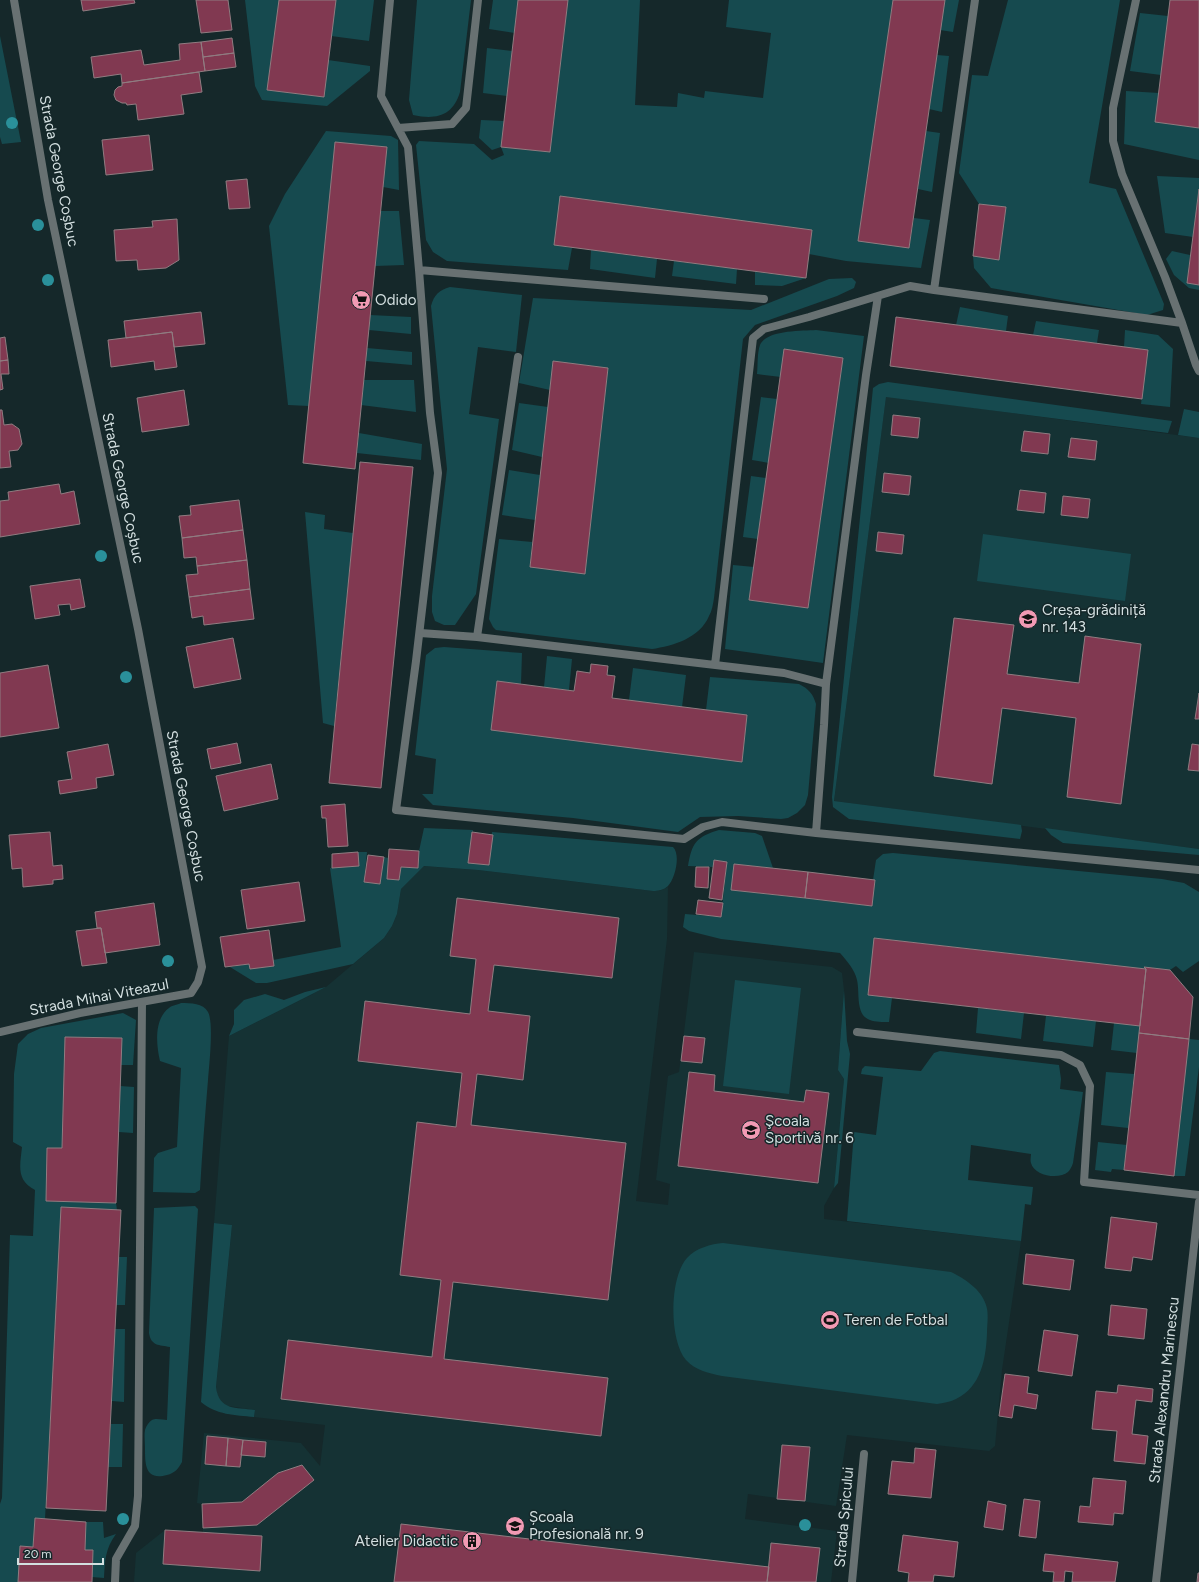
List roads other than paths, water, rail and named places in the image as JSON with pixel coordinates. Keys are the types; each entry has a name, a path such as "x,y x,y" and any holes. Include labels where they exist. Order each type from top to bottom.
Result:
{"street":[{"name":"Strada George Coșbuc","path":"14,0 48,200 138,628 202,967 198,982"},
{"path":"390,0 381,96 408,147 430,413 438,473 420,634 396,810 684,839 703,826 722,822 816,833 1199,870"},
{"path":"398,128 452,124 466,108 478,0"},
{"path":"934,290 975,0"},
{"path":"1136,0 1113,108 1113,141 1122,174 1157,255 1199,371"},
{"path":"419,270 764,299"},
{"path":"715,665 754,338 764,329 910,286 1182,323"},
{"path":"816,833 826,684 865,383 878,296"},
{"path":"477,637 518,357"},
{"path":"420,634 477,637 784,673 826,684"},
{"name":"Strada Mihai Viteazul","path":"0,1032 80,1013 190,993 198,982"},
{"path":"115,1582 116,1559 135,1526 138,1496 142,1002"},
{"path":"857,1032 1061,1055 1080,1065 1090,1086 1084,1182 1199,1195"},
{"name":"Strada Alexandru Marinescu","path":"1156,1582 1199,1202"},
{"name":"Strada Spicului","path":"852,1582 864,1454"}],"place":[{"name":"Odido","path":"361,300"},
{"name":"Creșa-grădiniță nr. 143","path":"1028,619"},
{"name":"Şcoala Sportivă nr. 6","path":"751,1130"},
{"name":"Teren de Fotbal","path":"830,1320"},
{"name":"Școala Profesională nr. 9","path":"515,1526"},
{"name":"Atelier Didactic","path":"472,1541"}]}
